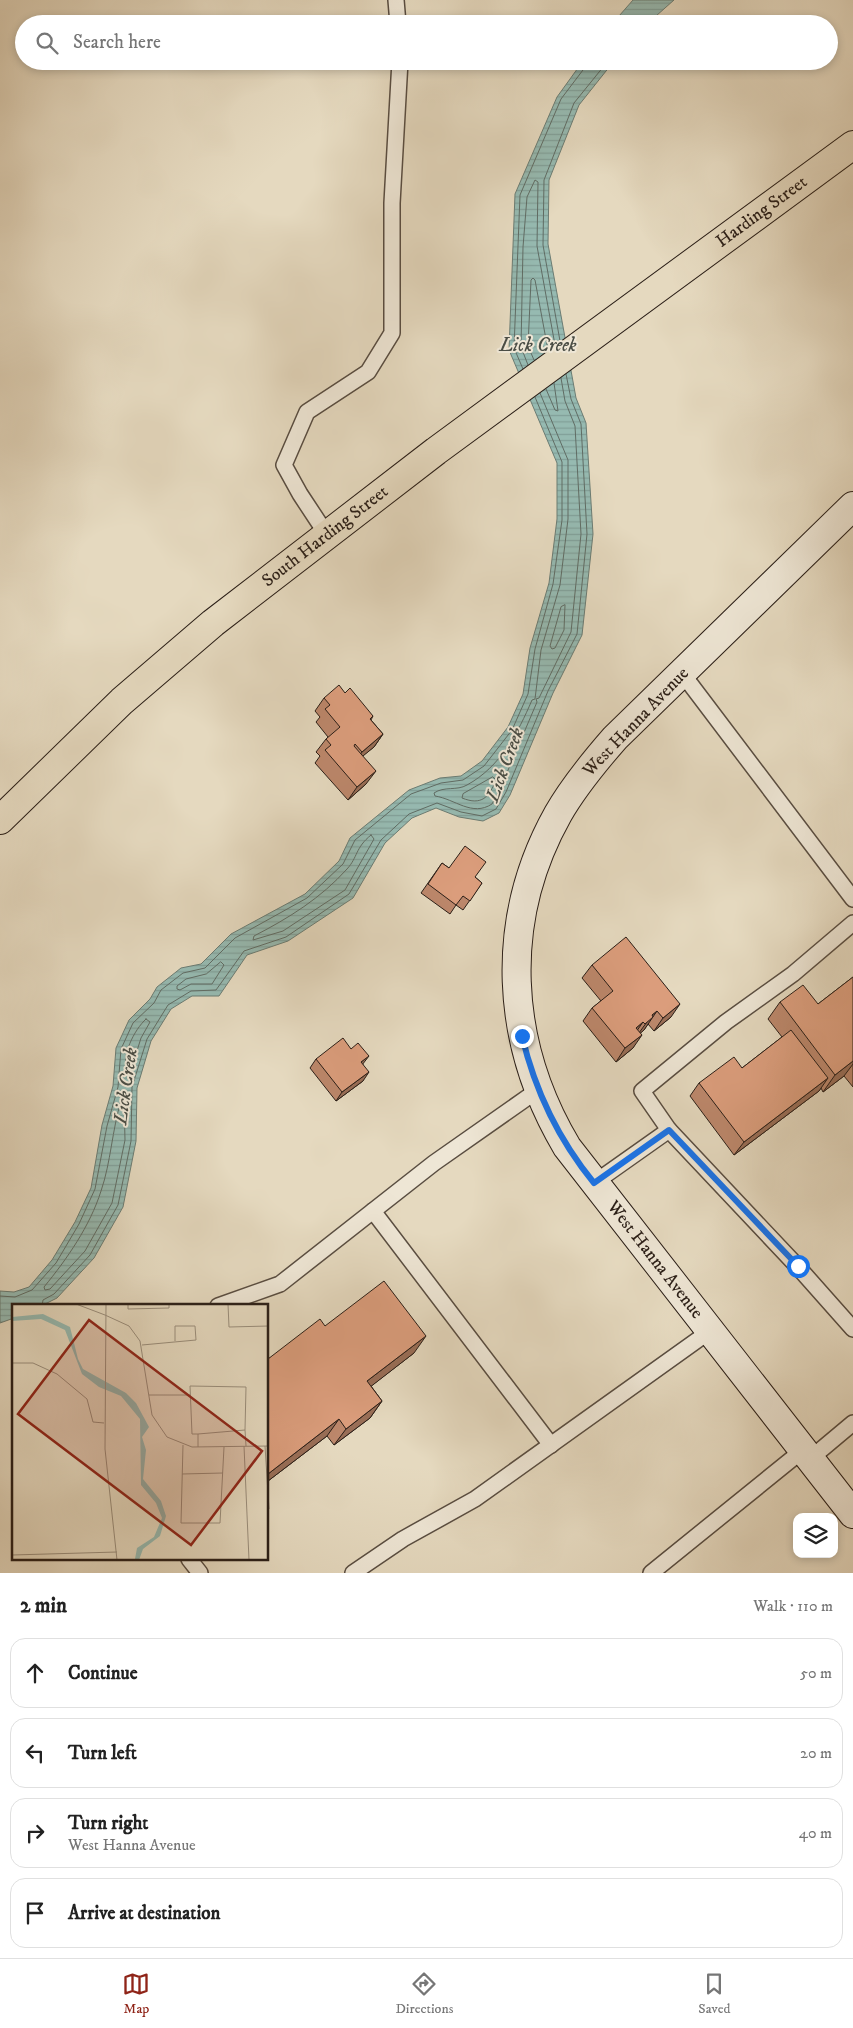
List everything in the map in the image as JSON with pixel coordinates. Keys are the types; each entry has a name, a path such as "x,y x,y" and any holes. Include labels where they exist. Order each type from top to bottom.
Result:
{"main road":[{"name":"Harding Street","path":"671,278 853,145"},
{"name":"South Harding Street","path":"0,820 144,680 213,623 436,452 671,278"},
{"name":"West Hanna Avenue","path":"853,506 615,738 582,776 558,815 539,856 522,912 516,965 518,1014 525,1048 538,1090 563,1140 594,1183 853,1514"}],"lane":[{"path":"396,0 397,15"},
{"path":"328,535 300,494 284,464 307,412 368,372 392,333 392,203 399,70"},
{"path":"682,673 853,899"},
{"path":"853,923 793,974 726,1022 642,1091 669,1130 798,1266 853,1329"},
{"path":"224,1304 280,1284 434,1163 538,1090"},
{"path":"594,1183 669,1130"},
{"path":"373,1211 551,1445"},
{"path":"353,1573 403,1539 475,1500 710,1331"},
{"path":"651,1573 806,1454 853,1423"},
{"path":"190,1560 200,1573"}],"water":[{"path":"633,0 674,0 657,15 620,15"},
{"name":"Lick Creek","path":"576,70 607,70 579,105 549,180 548,244 576,398 586,423 593,534 582,635 553,693 510,795 499,813 483,821 459,817 436,808 412,818 385,843 353,898 288,941 247,955 219,996 192,996 171,1009 151,1041 137,1088 136,1141 123,1207 94,1258 57,1298 45,1304 12,1304 12,1319 0,1323 0,1291 14,1292 29,1287 52,1260 75,1222 91,1188 102,1125 113,1086 116,1048 129,1020 150,999 157,987 181,968 201,964 231,934 305,894 339,861 350,838 409,790 440,778 461,776 482,761 508,727 523,694 530,648 549,583 557,519 557,463 509,350 515,194 557,97"}],"building":[{"path":"339,685 345,693 350,688 373,716 370,719 383,734 362,752 355,744 354,746 376,771 357,787 325,750 331,745 326,739 340,727 325,709 330,705 324,698"},
{"path":"465,846 486,862 475,877 482,883 470,901 463,896 456,905 428,884 442,863 449,868"},
{"path":"626,937 680,1004 663,1018 657,1011 645,1024 643,1022 636,1028 642,1035 625,1048 592,1008 613,991 592,965"},
{"path":"853,977 853,1061 835,1075 780,1002 803,985 818,1004"},
{"path":"791,1030 828,1078 744,1142 699,1083 734,1057 742,1068"},
{"path":"343,1038 351,1049 358,1043 369,1056 361,1062 369,1072 342,1092 316,1059"},
{"path":"384,1281 426,1336 367,1381 382,1401 346,1429 339,1419 269,1473 269,1358 320,1319 325,1326"}],"route":[{"path":"522,1036 530,1068 549,1116 577,1162 594,1183 669,1130 798,1266"}]}
